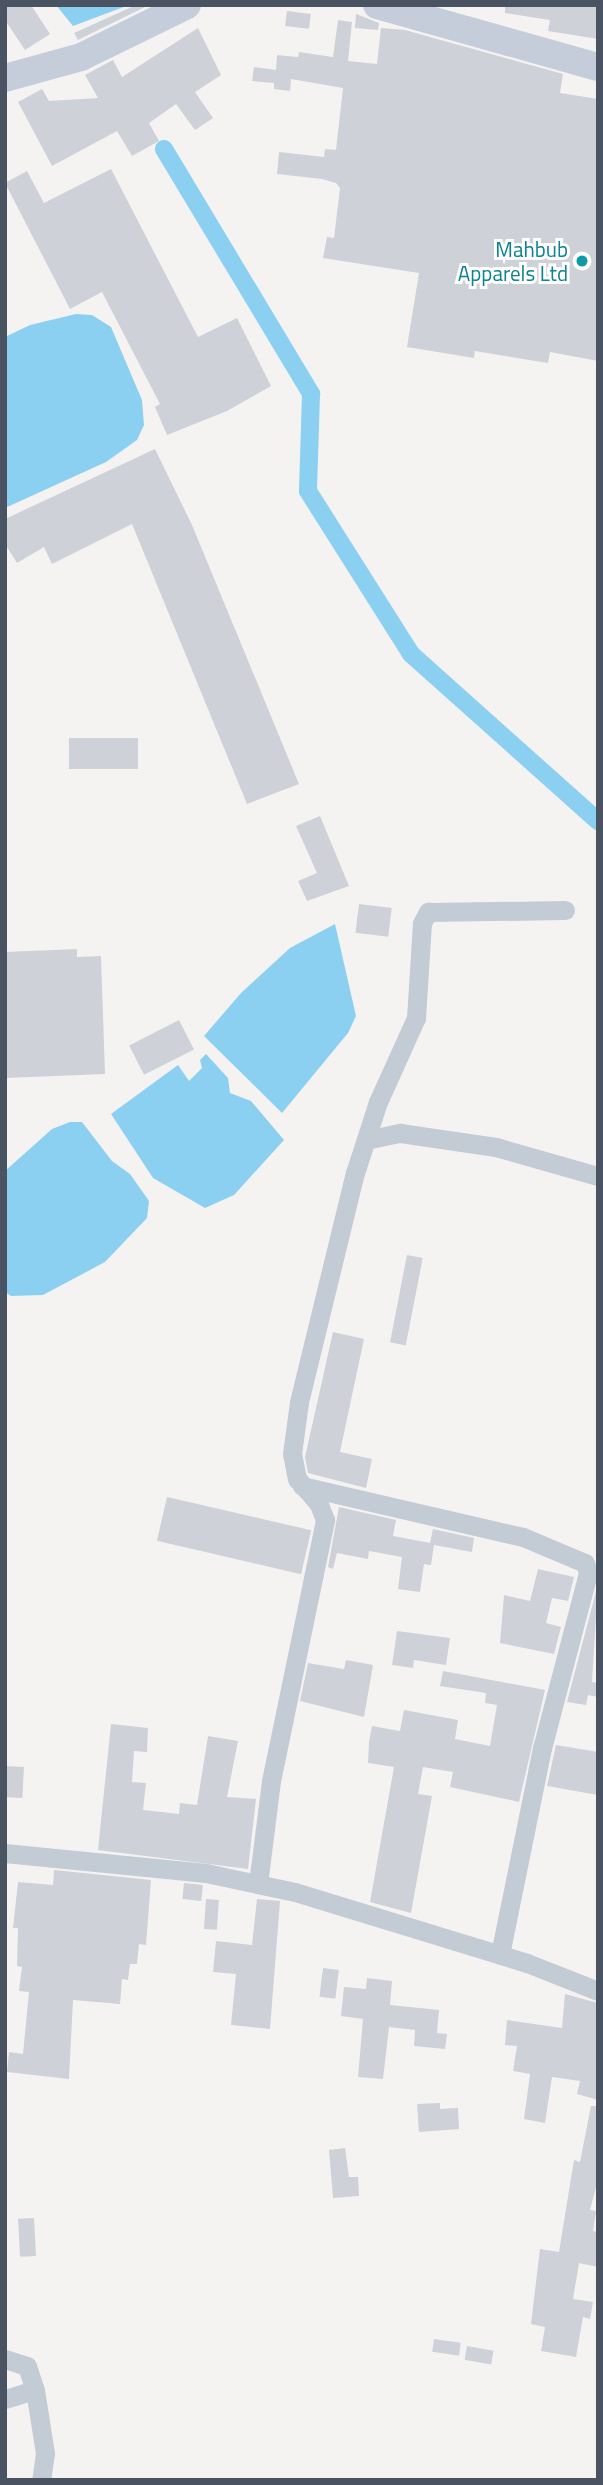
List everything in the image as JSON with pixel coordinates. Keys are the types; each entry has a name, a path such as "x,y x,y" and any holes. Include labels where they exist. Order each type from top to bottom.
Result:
{"main road":[{"path":"5,78 81,57 187,5"},
{"path":"384,6 598,67"}],"street":[{"path":"258,1884 271,1781 325,1520 319,1504 302,1486 292,1454 299,1402 377,1102 416,1018 422,923 428,912 565,910"},
{"path":"366,1140 400,1133 496,1147 598,1176"},
{"path":"302,1486 523,1537 564,1551 584,1563 593,1575 542,1748 500,1955"},
{"path":"5,1853 206,1873 258,1884 500,1955 598,1991"},
{"path":"5,2359 27,2366 36,2390 45,2453 41,2480"},
{"path":"5,2399 36,2390"}],"water":[{"path":"56,5 129,5 73,26"},
{"path":"76,314 92,315 111,327 142,400 144,425 137,440 106,462 5,508 5,337 30,325"},
{"path":"335,924 356,1016 348,1033 282,1113 204,1036 241,993 290,948"},
{"path":"206,1054 228,1078 230,1093 251,1101 284,1140 234,1195 205,1208 153,1178 111,1114 178,1065 189,1081 202,1068 200,1060"},
{"path":"70,1122 82,1122 112,1161 130,1174 149,1201 147,1218 105,1262 43,1295 11,1296 5,1292 5,1171 52,1129"}],"building":[{"path":"5,5 31,5 50,34 25,50 5,20"},
{"path":"136,5 149,5 78,40 74,33"},
{"path":"505,5 598,5 598,39 548,31 550,20 505,13"},
{"path":"287,11 311,14 309,29 285,26"},
{"path":"356,14 379,23 378,30 355,28"},
{"path":"338,20 352,22 348,61 377,64 381,28 405,30 563,74 560,93 598,99 598,361 550,352 548,363 475,351 474,358 407,347 419,273 323,258 327,237 334,238 340,188 336,183 322,179 277,174 279,152 324,157 325,149 336,150 343,88 291,79 290,91 274,89 274,83 252,81 254,67 276,70 277,55 298,57 299,52 333,57"},
{"path":"198,28 221,75 195,92 213,118 195,130 176,104 149,123 159,141 132,156 117,131 52,166 18,102 42,89 49,101 98,98 85,75 113,60 122,77"},
{"path":"111,169 198,337 237,318 271,386 227,411 167,435 155,407 160,404 102,292 70,309 5,183 27,171 44,203"},
{"path":"155,449 192,525 299,784 247,804 132,524 52,564 44,547 17,563 5,544 5,519"},
{"path":"69,738 138,738 138,769 69,769"},
{"path":"320,816 349,886 307,901 298,881 317,873 296,826"},
{"path":"359,904 392,908 388,937 355,933"},
{"path":"77,949 77,957 101,956 105,1074 5,1078 5,952"},
{"path":"179,1020 194,1049 144,1075 129,1045"},
{"path":"407,1255 423,1258 406,1345 390,1342"},
{"path":"333,1332 364,1339 340,1452 372,1459 366,1488 308,1473 305,1457"},
{"path":"167,1497 311,1530 301,1574 157,1541"},
{"path":"339,1507 396,1520 393,1536 430,1543 433,1529 474,1538 472,1552 434,1545 431,1565 424,1564 420,1592 398,1589 402,1557 369,1551 368,1559 337,1553 333,1569 328,1567"},
{"path":"538,1569 574,1577 568,1601 552,1598 546,1623 561,1627 554,1654 500,1643 504,1595 530,1601"},
{"path":"598,1584 592,1682 598,1683 598,1697 588,1695 586,1705 567,1702"},
{"path":"397,1631 450,1638 446,1665 414,1660 413,1668 392,1665"},
{"path":"346,1660 373,1665 364,1717 300,1701 308,1663 344,1669"},
{"path":"443,1671 545,1690 519,1802 450,1787 453,1772 423,1767 418,1794 432,1796 411,1913 370,1902 394,1767 368,1763 369,1742 372,1726 400,1731 404,1710 458,1720 455,1739 490,1746 497,1705 485,1703 486,1693 440,1686"},
{"path":"111,1724 148,1728 147,1752 134,1751 132,1782 146,1783 143,1810 179,1814 180,1803 197,1805 208,1736 238,1741 227,1797 256,1799 248,1869 98,1850"},
{"path":"556,1745 598,1752 598,1795 547,1786"},
{"path":"5,1766 24,1767 22,1798 5,1797"},
{"path":"54,1870 151,1880 146,1945 139,1944 137,1964 130,1964 128,1980 122,1979 120,2004 73,2000 69,2079 7,2072 9,2052 23,2054 29,1992 19,1991 22,1967 17,1966 18,1928 13,1928 18,1882 53,1885"},
{"path":"184,1883 203,1885 201,1901 182,1899"},
{"path":"206,1899 219,1900 217,1930 204,1929"},
{"path":"257,1899 280,1901 270,2029 231,2025 236,1974 213,1972 216,1941 252,1945"},
{"path":"323,1968 339,1970 335,1999 319,1997"},
{"path":"367,1978 392,1981 390,2005 439,2010 437,2033 447,2034 445,2049 414,2046 415,2030 389,2027 383,2079 358,2077 363,2019 341,2016 344,1987 366,1989"},
{"path":"565,1994 598,2003 598,2100 577,2094 580,2081 552,2077 545,2123 524,2119 530,2074 513,2071 517,2046 505,2045 507,2020 562,2028"},
{"path":"440,2103 440,2109 458,2108 459,2129 419,2132 417,2104"},
{"path":"591,2106 598,2106 598,2180 590,2210 596,2211 593,2231 598,2232 598,2267 579,2263 573,2299 593,2302 590,2319 583,2317 576,2357 541,2351 545,2327 531,2324 540,2249 559,2252 574,2160 580,2162"},
{"path":"345,2148 349,2177 358,2177 359,2196 333,2198 329,2150"},
{"path":"34,2218 36,2256 20,2257 18,2219"},
{"path":"434,2339 461,2343 459,2356 432,2352"},
{"path":"467,2346 494,2351 491,2364 465,2360"}],"waterway":[{"path":"164,149 311,394 308,491 411,654 598,821"}],"place":[{"name":"Mahbub Apparels Ltd","path":"582,261"}]}
